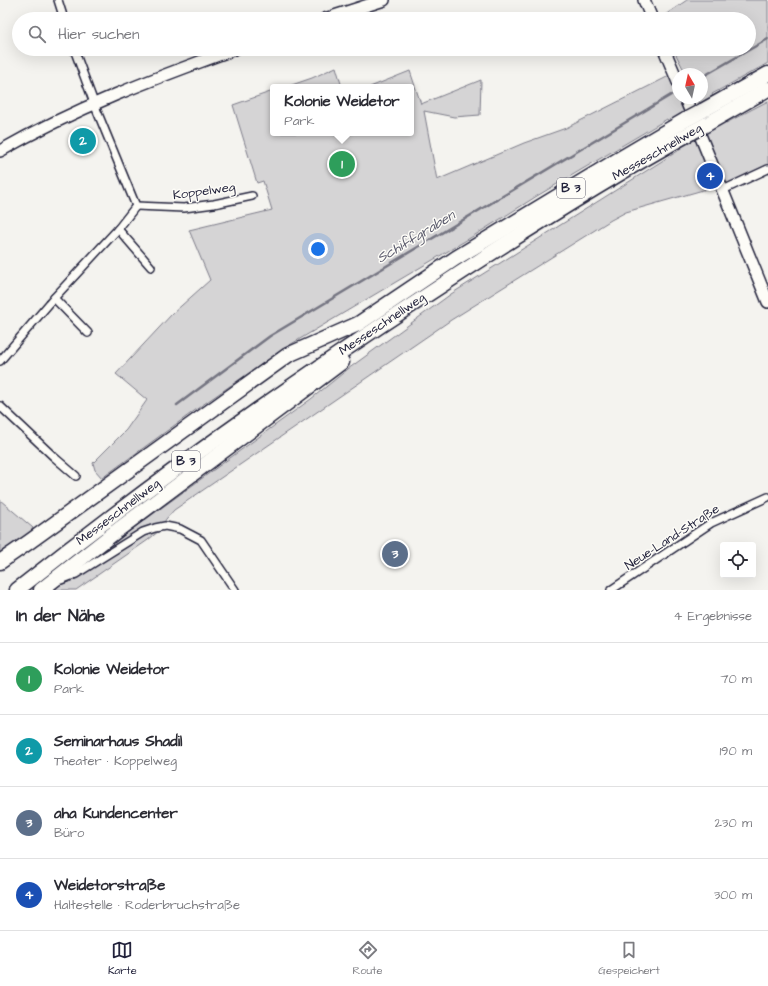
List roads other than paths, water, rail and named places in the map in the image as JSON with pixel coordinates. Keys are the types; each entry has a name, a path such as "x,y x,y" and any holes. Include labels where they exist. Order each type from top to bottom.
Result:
{"highway":[{"name":"Messeschnellweg","path":"18,590 69,549 182,464 305,376 446,282 594,190 768,74"},
{"name":"Messeschnellweg","path":"704,118 768,89"},
{"name":"Messeschnellweg","path":"358,324 456,258 616,161 690,126"},
{"path":"43,588 446,282"},
{"path":"305,376 358,324"},
{"path":"0,562 288,356 358,324"}],"street":[{"path":"58,0 62,12"},
{"path":"347,12 384,0"},
{"path":"644,0 649,12"},
{"path":"0,361 54,298 118,229 136,206 77,56"},
{"path":"0,151 49,125 95,104 176,70 216,56"},
{"path":"667,56 672,68"},
{"path":"687,104 768,302"},
{"path":"723,190 768,169"},
{"name":"Koppelweg","path":"136,206 184,208 214,204 252,196"},
{"path":"118,229 152,267"},
{"path":"54,298 88,333"},
{"path":"0,406 76,476"},
{"name":"Neue-Land-Straße","path":"612,590 711,523 768,497"},
{"path":"43,588 76,574 143,532 164,526 180,529 200,540 235,590"}],"waterway":[{"name":"Schiffgraben","path":"756,46 768,39"},
{"name":"Schiffgraben","path":"708,74 738,56"},
{"name":"Schiffgraben","path":"177,405 270,336 671,95"}],"place":[{"name":"Seminarhaus Shadil","path":"83,141"},
{"name":"Kolonie Weidetor","path":"342,164"},
{"name":"Weidetorstraße","path":"710,176"},
{"name":"aha Kundencenter","path":"395,554"}]}
